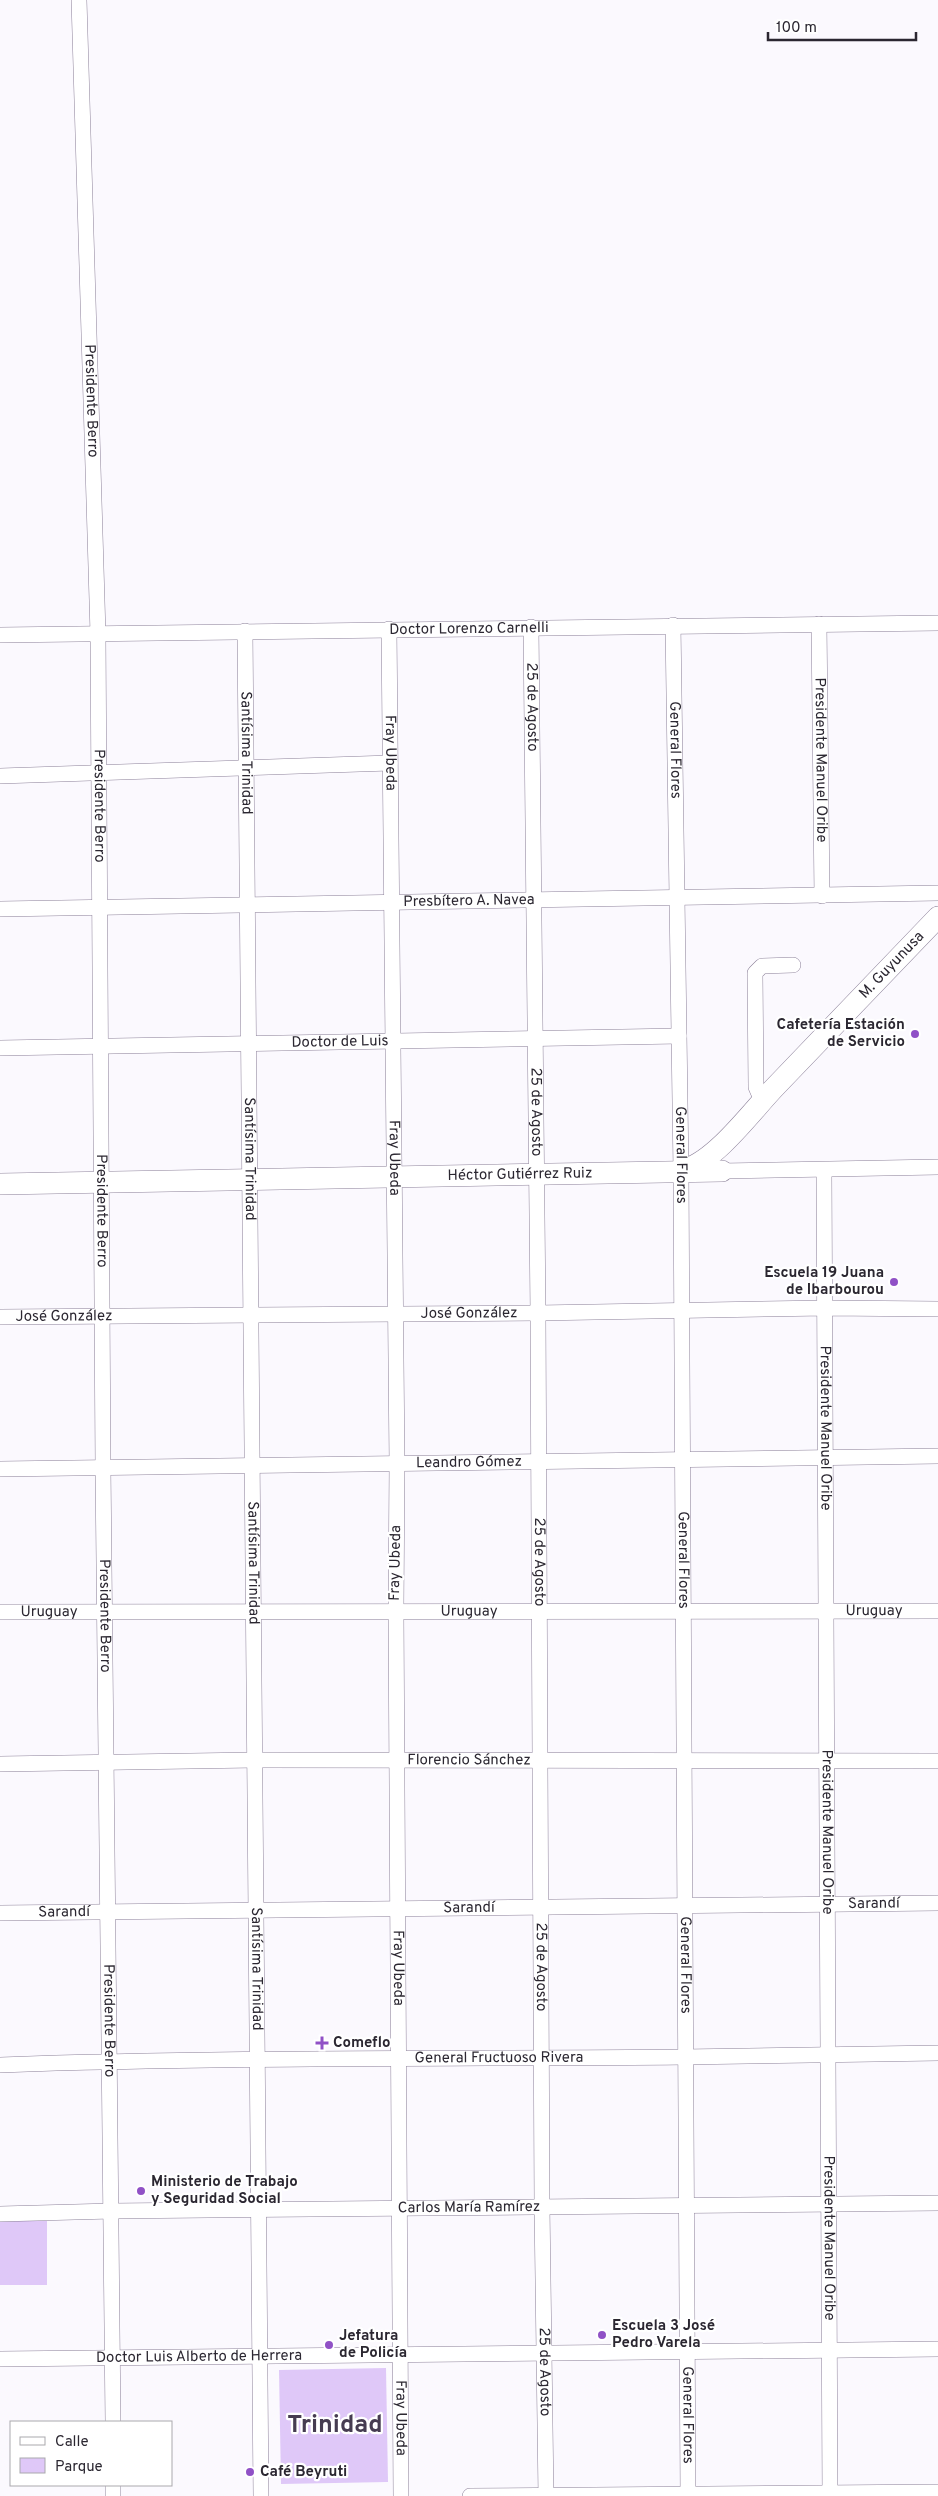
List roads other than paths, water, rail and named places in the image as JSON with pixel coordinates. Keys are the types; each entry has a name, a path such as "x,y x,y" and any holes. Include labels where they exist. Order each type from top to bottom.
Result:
{"highway":[{"name":"M. Guyunusa","path":"681,1170 696,1166 743,1123 938,917"},
{"name":"M. Guyunusa","path":"722,1170 743,1123"},
{"path":"718,1147 718,1161 722,1170"},
{"name":"Héctor Gutiérrez Ruiz","path":"0,1184 722,1170"}],"street":[{"name":"Presidente Berro","path":"79,0 98,634 100,773 103,1468 113,2421"},
{"name":"Doctor Lorenzo Carnelli","path":"0,635 938,622"},
{"name":"Presidente Manuel Oribe","path":"819,624 822,896"},
{"name":"General Flores","path":"673,625 681,1170 684,1907 688,2205 688,2496"},
{"name":"25 de Agosto","path":"531,627 536,1038 542,2207 546,2496"},
{"name":"Fray Ubeda","path":"388,629 396,1313 401,2496"},
{"name":"Santísima Trinidad","path":"245,631 261,2496"},
{"path":"0,776 390,763"},
{"name":"Presbítero A. Navea","path":"0,909 938,893"},
{"path":"762,1101 756,1087 755,973 762,966 793,965"},
{"name":"Doctor de Luis","path":"0,1048 679,1036"},
{"name":"Héctor Gutiérrez Ruiz","path":"722,1170 938,1167"},
{"name":"Presidente Manuel Oribe","path":"824,1170 830,2495"},
{"name":"José González","path":"0,1318 538,1313 826,1308 938,1309"},
{"name":"Leandro Gómez","path":"0,1469 938,1456"},
{"name":"Uruguay","path":"0,1612 938,1611"},
{"name":"Florencio Sánchez","path":"0,1764 254,1760 938,1761"},
{"name":"Sarandí","path":"0,1913 938,1903"},
{"name":"General Fructuoso Rivera","path":"0,2065 110,2061 686,2057 938,2053"},
{"name":"Carlos María Ramírez","path":"0,2214 112,2211 938,2203"},
{"name":"Doctor Luis Alberto de Herrera","path":"0,2359 938,2349"},
{"path":"470,2496 830,2495 938,2492"}],"place":[{"name":"Cafetería Estación de Servicio","path":"915,1034"},
{"name":"Escuela 19 Juana de Ibarbourou","path":"894,1282"},
{"name":"Comeflo","path":"322,2043"},
{"name":"Ministerio de Trabajo y Seguridad Social","path":"141,2191"},
{"name":"Escuela 3 José Pedro Varela","path":"602,2335"},
{"name":"Jefatura de Policía","path":"329,2345"},
{"name":"Café Beyruti","path":"250,2472"}],"district":[{"name":"Trinidad","path":"335,2426"}]}
